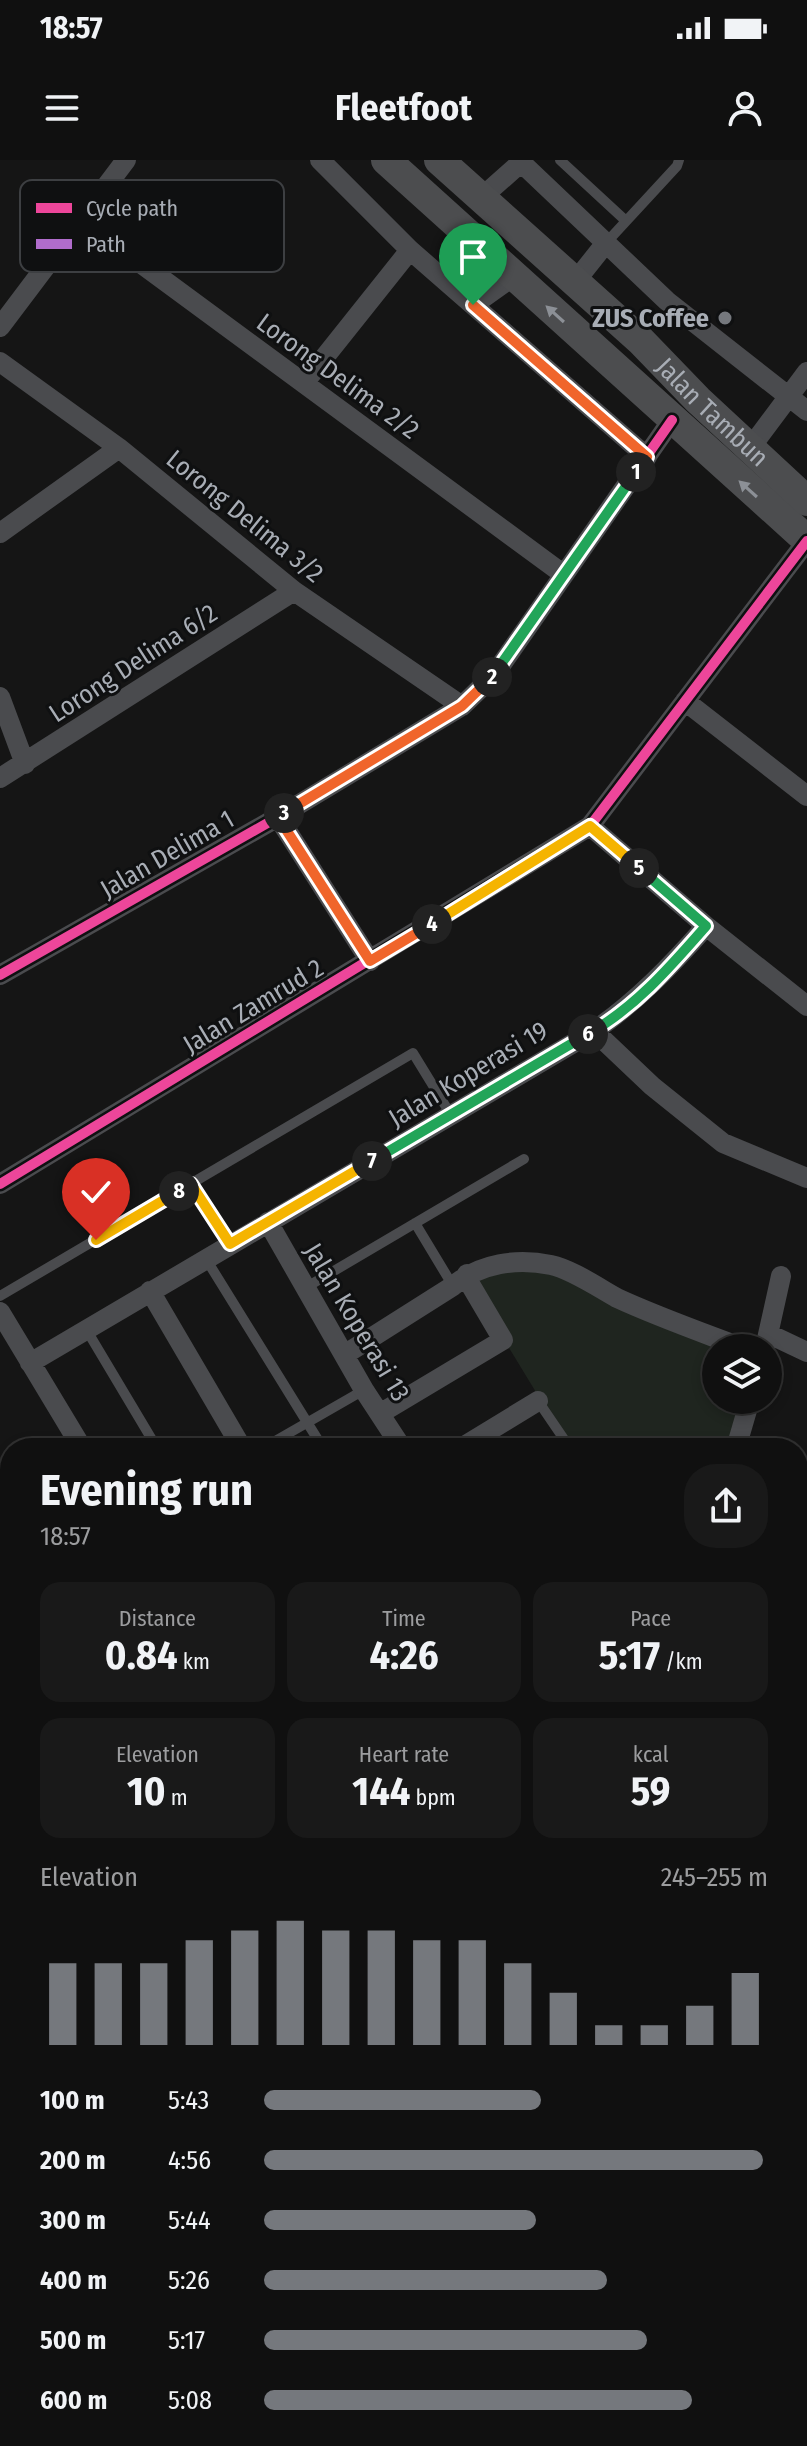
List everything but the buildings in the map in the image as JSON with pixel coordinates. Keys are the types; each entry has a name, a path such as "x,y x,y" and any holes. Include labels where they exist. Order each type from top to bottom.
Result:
{"main road":[{"name":"Jalan Tambun","path":"386,160 807,540"},
{"name":"Jalan Tambun","path":"439,160 641,341 698,400 807,501"}],"street":[{"path":"111,180 126,160"},
{"path":"320,160 410,250 647,457"},
{"path":"481,198 504,167 535,170 605,244 667,301 807,411"},
{"path":"574,283 605,244"},
{"path":"304,383 410,250"},
{"path":"0,327 42,272"},
{"name":"Lorong Delima 2/2","path":"153,272 563,574"},
{"path":"473,305 514,276"},
{"name":"Lorong Delima 3/2","path":"0,362 119,448 294,591 462,706"},
{"path":"751,447 807,372"},
{"name":"Jalan Delima 1","path":"0,975 278,817 462,706 494,675 672,420"},
{"path":"0,533 119,448"},
{"name":"Jalan Zamrud 2","path":"0,1184 590,826 807,540"},
{"name":"Lorong Delima 6/2","path":"0,778 294,591"},
{"path":"0,697 25,764"},
{"path":"685,701 807,796"},
{"path":"278,817 370,961"},
{"path":"590,826 706,926 807,1006"},
{"name":"Jalan Koperasi 19","path":"30,1363 594,1031 665,973 706,926"},
{"path":"594,1031 652,1086 723,1143 807,1178"},
{"name":"Jalan Koperasi 13","path":"268,1222 364,1390 396,1438"},
{"path":"344,1355 490,1264 553,1265 620,1299 708,1334"},
{"path":"769,1334 781,1276"},
{"path":"381,1413 503,1340 460,1280"},
{"path":"150,1291 236,1438"},
{"path":"0,1312 76,1438"},
{"path":"782,1345 807,1352"},
{"path":"477,1438 538,1401"},
{"path":"739,1438 746,1414"}],"lane":[{"path":"560,160 626,221"},
{"path":"605,244 677,166 679,160"},
{"path":"0,1296 413,1053 451,1115"},
{"path":"305,1288 524,1159"},
{"path":"191,1184 230,1244"},
{"path":"415,1223 460,1280"},
{"path":"206,1258 317,1438"},
{"path":"86,1329 151,1438"},
{"path":"279,1438 364,1390"},
{"path":"538,1401 563,1438"}],"shaded area":[{"path":"553,1265 702,1341 702,1414 741,1414 732,1438 564,1438 470,1284 481,1269"}],"cycle path":[{"path":"0,975 278,817 462,706 494,675 672,420"},
{"path":"0,1184 590,826 807,541"}],"place":[{"name":"ZUS Coffee","path":"725,318"}],"route":[{"path":"96,1240 191,1184 230,1244 594,1031 665,973 706,926 590,826 370,961 278,817 462,706 494,675 647,457 473,305"}]}
